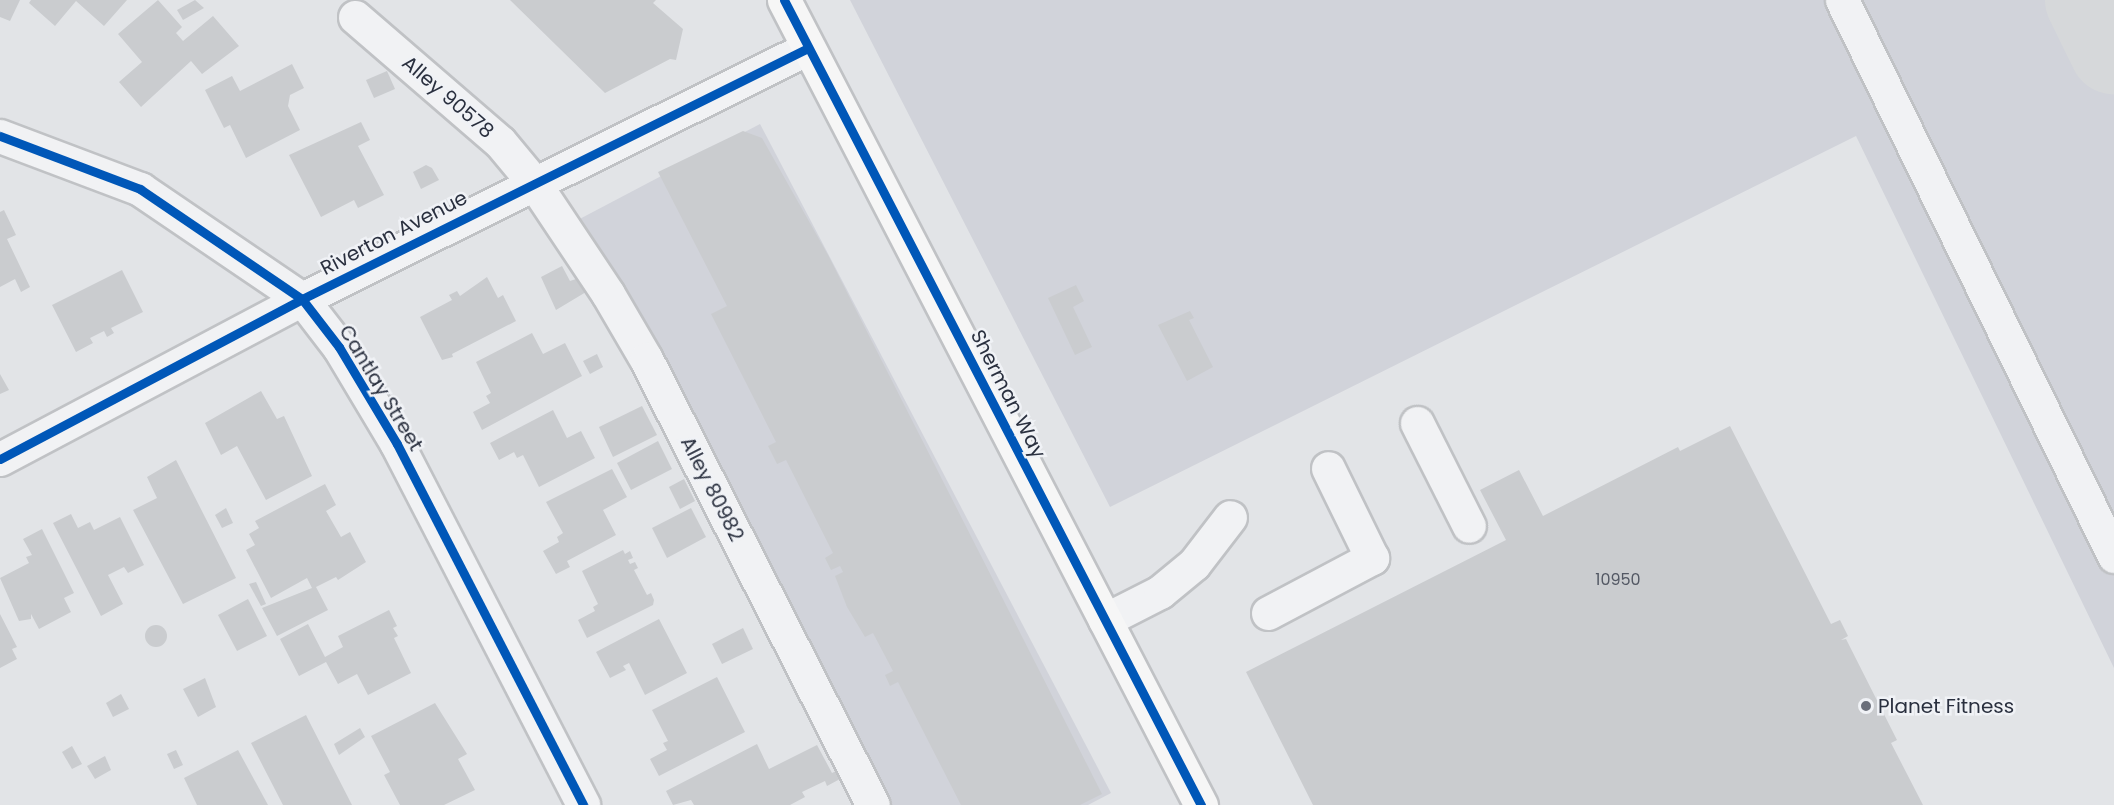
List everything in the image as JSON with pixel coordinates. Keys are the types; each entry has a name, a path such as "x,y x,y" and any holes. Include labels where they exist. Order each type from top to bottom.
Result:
{"main road":[{"name":"Sherman Way","path":"784,0 1105,620 1193,802"}],"street":[{"path":"1842,0 2114,556"},
{"name":"Alley 90578","path":"356,17 500,142 534,183"},
{"name":"Riverton Avenue","path":"0,459 302,299 808,48"},
{"name":"Cantlay Street","path":"0,136 140,189 302,299 339,347 397,444 576,803"},
{"name":"Alley 80982","path":"534,183 608,294 646,359 873,805"},
{"path":"1417,423 1469,526"},
{"path":"1268,613 1372,558 1328,468"},
{"path":"1105,620 1160,592 1194,564 1230,517"}],"shaded area":[{"path":"850,0 2114,0 2114,668 1856,136 1110,507"},
{"path":"760,124 1111,793 1088,805 882,805 572,223"}],"building":[{"path":"0,0 20,0 10,21 0,17"},
{"path":"31,0 127,0 104,26 76,1 55,26 29,3"},
{"path":"158,0 182,27 176,33 183,41 213,16 239,46 202,74 191,61 141,107 119,82 142,62 118,34"},
{"path":"195,0 204,8 183,20 177,10"},
{"path":"510,0 656,0 653,3 683,29 676,60 670,59 605,93"},
{"path":"292,64 304,88 290,95 288,106 300,130 246,158 230,125 224,128 205,90 232,76 240,91"},
{"path":"387,71 395,89 374,98 366,80"},
{"path":"361,122 370,140 358,146 384,195 358,208 354,200 321,217 289,155"},
{"path":"743,131 762,138 828,255 1102,794 1080,805 961,805 898,682 890,686 885,675 893,671 873,633 865,637 847,607 835,576 843,572 840,566 831,570 825,558 833,553 786,460 777,464 768,446 776,442 711,314 727,306 658,172"},
{"path":"426,165 432,168 439,180 421,189 413,172"},
{"path":"4,210 16,235 7,239 30,287 21,292 15,279 0,287 0,212"},
{"path":"562,266 570,281 579,278 586,292 556,310 541,277"},
{"path":"122,270 143,312 111,328 114,333 107,337 104,331 90,338 93,343 76,352 52,305"},
{"path":"487,277 498,298 503,295 516,321 452,354 453,357 442,360 420,317 452,300 449,295 457,291 460,296"},
{"path":"1076,285 1084,301 1073,307 1092,347 1075,355 1048,298"},
{"path":"1190,311 1194,318 1189,320 1213,367 1187,381 1158,325"},
{"path":"532,333 543,354 565,343 582,376 482,430 473,412 490,403 486,396 491,393 476,362"},
{"path":"597,354 603,367 590,374 583,361"},
{"path":"0,374 9,390 0,394"},
{"path":"261,391 277,419 284,416 312,476 266,500 237,446 221,455 205,423"},
{"path":"642,406 657,435 613,457 599,427"},
{"path":"553,410 567,438 581,431 595,458 539,487 523,455 517,458 514,452 499,460 490,443"},
{"path":"1730,426 1831,624 1840,620 1848,636 1841,640 1846,639 1897,740 1891,743 1923,805 1313,805 1246,672 1506,540 1480,490 1519,470 1543,516 1678,447 1680,451"},
{"path":"658,441 672,469 631,490 617,463"},
{"path":"176,460 236,578 183,604 133,510 157,498 147,477"},
{"path":"612,469 627,497 603,510 616,535 567,561 570,567 556,574 543,551 559,542 557,537 563,533 546,502"},
{"path":"684,479 695,501 680,509 669,487"},
{"path":"325,484 336,505 326,511 341,537 350,532 366,562 338,580 336,577 316,587 328,610 277,636 262,608 312,588 307,578 271,598 246,550 255,545 249,534 259,528 255,521"},
{"path":"226,508 233,523 222,528 215,515"},
{"path":"691,508 706,537 667,558 652,528"},
{"path":"71,514 78,528 90,522 94,530 120,517 144,565 128,573 124,567 108,575 123,604 101,616 53,523"},
{"path":"42,529 74,593 64,598 71,612 39,629 31,614 31,619 19,621 0,578 29,563 26,557 32,555 23,539"},
{"path":"623,550 625,554 630,551 633,558 628,560 630,564 635,562 638,568 634,570 647,595 651,593 654,600 653,605 587,638 578,620 595,611 593,607 598,604 582,571"},
{"path":"256,582 266,604 261,606 249,584"},
{"path":"248,599 267,636 237,651 218,615"},
{"path":"389,610 397,626 393,628 398,636 394,638 411,673 368,695 357,674 338,684 326,662 299,676 280,639 308,624 325,657 343,647 338,636"},
{"path":"0,614 17,647 12,649 17,659 0,668"},
{"path":"659,619 687,673 645,695 629,663 623,666 626,670 610,678 596,652"},
{"path":"152,625 160,625 167,632 167,640 160,647 152,647 145,640 145,632"},
{"path":"743,628 753,649 722,664 712,644"},
{"path":"717,677 745,732 659,776 650,759 667,750 663,743 668,741 652,710"},
{"path":"205,678 216,707 198,717 183,689"},
{"path":"121,694 129,709 113,717 106,703"},
{"path":"435,703 467,754 458,759 475,790 444,805 400,805 384,775 390,772 371,736"},
{"path":"306,715 352,805 283,805 251,743"},
{"path":"360,728 365,737 339,755 334,744"},
{"path":"757,744 769,769 817,745 832,773 836,771 840,779 827,786 825,781 802,792 805,797 790,805 694,805 691,800 673,805 666,791"},
{"path":"72,746 82,764 72,769 62,752"},
{"path":"176,750 183,765 174,769 167,754"},
{"path":"238,750 268,805 197,805 184,778"},
{"path":"105,756 111,770 95,779 87,766"}],"taxiway":[{"path":"2090,0 2114,49"}],"cycle path":[{"path":"784,0 1201,805"},
{"path":"0,459 302,299 808,48"},
{"path":"0,136 140,189 302,299 339,347 397,444 583,805"}],"place":[{"name":"Planet Fitness","path":"1866,706"}]}
